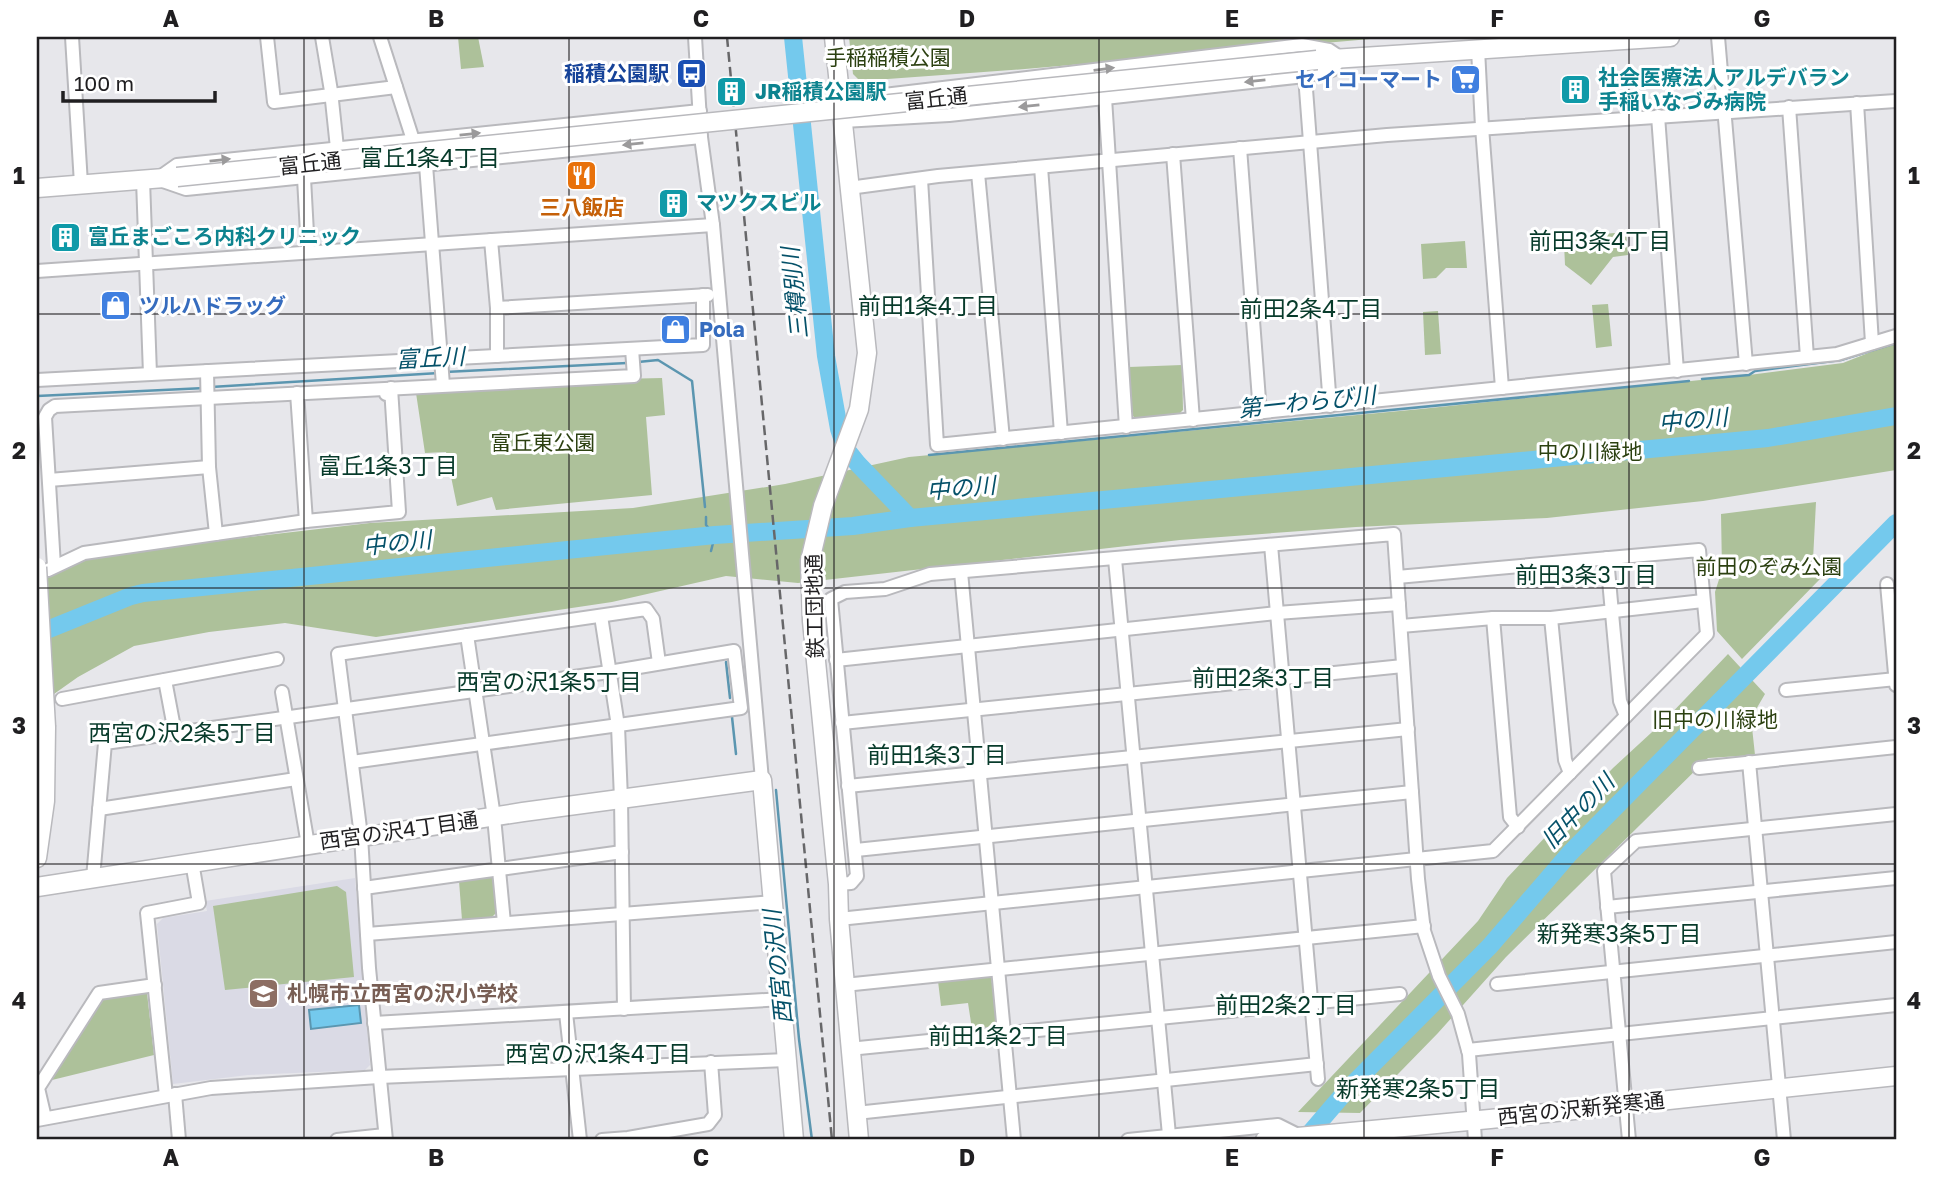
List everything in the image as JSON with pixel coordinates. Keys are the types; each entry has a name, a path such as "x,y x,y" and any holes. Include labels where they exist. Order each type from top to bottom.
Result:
{"street":[{"path":"72,37 81,184"},
{"path":"267,37 274,102 396,87"},
{"path":"322,37 332,95 337,148"},
{"path":"380,37 413,140"},
{"path":"695,37 701,137 713,225 794,1140"},
{"name":"鉄工団地通","path":"834,37 867,353 859,410 823,506 810,561 812,621 838,884 849,1049 859,1140"},
{"name":"富丘通","path":"37,188 150,180 1317,60 1670,37"},
{"path":"1718,37 1746,364"},
{"path":"842,100 1302,45 1329,50 1341,58 1332,70 1305,76 949,115 843,121"},
{"path":"1478,49 1502,388"},
{"path":"1305,76 1329,406"},
{"path":"1105,97 1126,427"},
{"path":"849,188 1310,141 1482,127 1896,101"},
{"path":"1857,103 1872,343"},
{"path":"1789,107 1807,357"},
{"path":"150,180 177,165 700,111"},
{"path":"1658,116 1677,371"},
{"path":"150,180 186,190 701,137"},
{"path":"1240,148 1260,413"},
{"path":"1173,154 1193,420"},
{"path":"426,166 442,383"},
{"path":"1041,167 1061,433"},
{"path":"978,173 1003,439"},
{"path":"304,178 308,252"},
{"path":"921,179 937,445 1837,354 1896,336"},
{"path":"150,180 147,263 150,374"},
{"path":"37,271 713,225"},
{"path":"491,240 497,308 497,356"},
{"path":"497,308 719,294"},
{"path":"37,380 207,374 703,345 703,295"},
{"path":"37,858 46,727 49,480 45,417 49,410 55,406 207,395 389,391 442,383 634,376 632,350"},
{"path":"207,374 209,467 216,534"},
{"path":"37,576 46,566 84,553 306,521 399,512 389,391"},
{"path":"297,393 306,521"},
{"path":"49,480 209,467"},
{"path":"838,884 851,883 857,876 831,599 845,592 886,589 930,574 1394,534 1424,926 1439,976 1458,1014 1468,1049 1475,1140"},
{"path":"1271,545 1318,1079"},
{"path":"839,919 1493,851 1707,634 1699,550 1397,578"},
{"path":"1607,558 1620,701 1626,716"},
{"path":"1115,559 1169,1135"},
{"path":"961,572 1014,1140"},
{"path":"1887,584 1893,614 1896,686"},
{"path":"1401,626 1493,618 1551,618 1703,601"},
{"path":"836,660 1277,613 1399,604"},
{"path":"337,1140 386,1138 374,1023 361,836 338,654 646,609 653,619 659,663"},
{"path":"601,616 618,726 624,1009"},
{"path":"1493,618 1510,817 1518,827"},
{"path":"1551,618 1565,760 1570,773"},
{"path":"467,635 494,817 504,923"},
{"path":"93,878 105,743 610,672 734,651 741,708 352,762"},
{"path":"62,699 277,659"},
{"path":"842,723 1404,666"},
{"path":"1786,691 1896,679"},
{"path":"165,680 175,733"},
{"path":"282,692 308,845"},
{"path":"848,786 1408,729"},
{"path":"1699,768 1896,747"},
{"path":"1749,762 1784,1140"},
{"path":"99,809 296,779"},
{"name":"西宮の沢4丁目通","path":"37,887 361,836 762,780"},
{"path":"856,850 1412,792"},
{"path":"1629,1140 1604,871 1636,841 1896,814"},
{"path":"364,888 622,852"},
{"path":"179,1140 147,914 198,903 192,862"},
{"path":"1607,907 1896,877"},
{"path":"367,934 774,902"},
{"path":"844,985 1424,926"},
{"path":"1497,984 1896,942"},
{"path":"155,985 99,993 38,1088 41,1119 211,1088 379,1077 787,1060"},
{"path":"849,1049 1400,994"},
{"path":"374,1023 783,999"},
{"path":"1468,1049 1896,1005"},
{"path":"566,1013 580,1140"},
{"path":"603,1140 708,1124 715,1115 710,1062"},
{"path":"856,1113 1317,1064"},
{"name":"西宮の沢新発寒通","path":"1265,1140 1348,1137 1625,1104 1896,1076"},
{"path":"1128,1140 1278,1125 1301,1139"}],"shaded area":[{"name":"札幌市立西宮の沢小学校","path":"355,878 370,1065 365,1070 248,1075 173,1084 157,924 163,918 207,911 205,901"}],"green space":[{"path":"458,37 478,37 484,67 461,69"},
{"name":"手稲稲積公園","path":"849,37 1393,37 860,81 853,74"},
{"path":"1626,232 1628,255 1613,257 1591,285 1565,265 1564,243 1569,237"},
{"path":"1465,241 1467,268 1446,268 1436,278 1423,279 1421,244"},
{"path":"1608,304 1612,346 1596,348 1592,305"},
{"path":"1438,311 1441,354 1425,355 1423,312"},
{"name":"中の川緑地","path":"1896,342 1896,470 1703,501 1547,518 1356,527 1180,540 798,583 726,576 612,602 376,637 285,623 209,632 134,646 78,677 37,706 37,583 80,558 370,523 633,508 785,484 909,457 1749,375 1843,363"},
{"path":"1182,365 1183,410 1180,413 1135,418 1131,414 1129,367"},
{"name":"富丘東公園","path":"662,378 665,415 646,417 652,495 496,510 492,497 457,506 446,452 425,453 416,393 530,381"},
{"name":"前田のぞみ公園","path":"1816,502 1813,560 1820,579 1742,659 1717,631 1715,592 1722,570 1721,514"},
{"name":"旧中の川緑地","path":"1728,654 1765,694 1751,718 1755,755 1708,758 1506,957 1438,1033 1360,1113 1298,1112 1478,921 1507,878 1549,833 1664,721"},
{"path":"490,876 494,879 496,913 492,917 462,920 459,881"},
{"path":"337,886 346,892 354,977 225,990 213,906"},
{"path":"991,975 997,1026 972,1029 968,1003 941,1006 938,981"},
{"path":"142,991 147,993 154,1055 52,1080 97,1005 106,996"}],"water":[{"path":"359,1005 361,1023 311,1029 309,1010"}],"waterway":[{"name":"三樽別川","path":"793,37 826,356 839,429 846,449 910,518"},
{"name":"第一わらび川","path":"1702,379 1749,375 1755,371 1841,360 1896,343"},
{"name":"富丘川","path":"638,362 658,360 692,381 705,507"},
{"name":"富丘川","path":"445,372 627,363"},
{"name":"富丘川","path":"211,387 439,373"},
{"name":"第一わらび川","path":"929,455 1689,381"},
{"name":"富丘川","path":"37,396 205,388"},
{"name":"中の川","path":"37,634 143,593 715,535 853,526 910,518 1768,438 1896,416"},
{"name":"西宮の沢川","path":"706,517 706,525 715,535 711,551"},
{"name":"旧中の川","path":"1304,1140 1346,1091 1490,946 1570,853 1896,523"},
{"name":"西宮の沢川","path":"726,662 730,698"},
{"name":"西宮の沢川","path":"732,717 736,754"},
{"name":"西宮の沢川","path":"776,790 799,1039 812,1140"}],"railway":[{"path":"727,37 832,1140"}],"place":[{"name":"稲積公園駅","path":"692,74"},
{"name":"セイコーマート","path":"1465,80"},
{"name":"社会医療法人アルデバラン 手稲いなづみ病院","path":"1575,90"},
{"name":"JR稲積公園駅","path":"732,92"},
{"name":"三八飯店","path":"582,176"},
{"name":"マツクスビル","path":"673,203"},
{"name":"富丘まごころ内科クリニック","path":"65,237"},
{"name":"ツルハドラッグ","path":"116,306"},
{"name":"Pola","path":"676,330"},
{"name":"札幌市立西宮の沢小学校","path":"264,994"}],"district":[{"name":"富丘1条4丁目","path":"430,158"},
{"name":"前田3条4丁目","path":"1600,241"},
{"name":"前田1条4丁目","path":"928,306"},
{"name":"前田2条4丁目","path":"1311,309"},
{"name":"富丘1条3丁目","path":"388,466"},
{"name":"前田3条3丁目","path":"1586,575"},
{"name":"前田2条3丁目","path":"1263,678"},
{"name":"西宮の沢1条5丁目","path":"549,682"},
{"name":"西宮の沢2条5丁目","path":"182,733"},
{"name":"前田1条3丁目","path":"937,755"},
{"name":"新発寒3条5丁目","path":"1619,934"},
{"name":"前田2条2丁目","path":"1286,1005"},
{"name":"前田1条2丁目","path":"998,1036"},
{"name":"西宮の沢1条4丁目","path":"598,1054"},
{"name":"新発寒2条5丁目","path":"1418,1089"}]}
